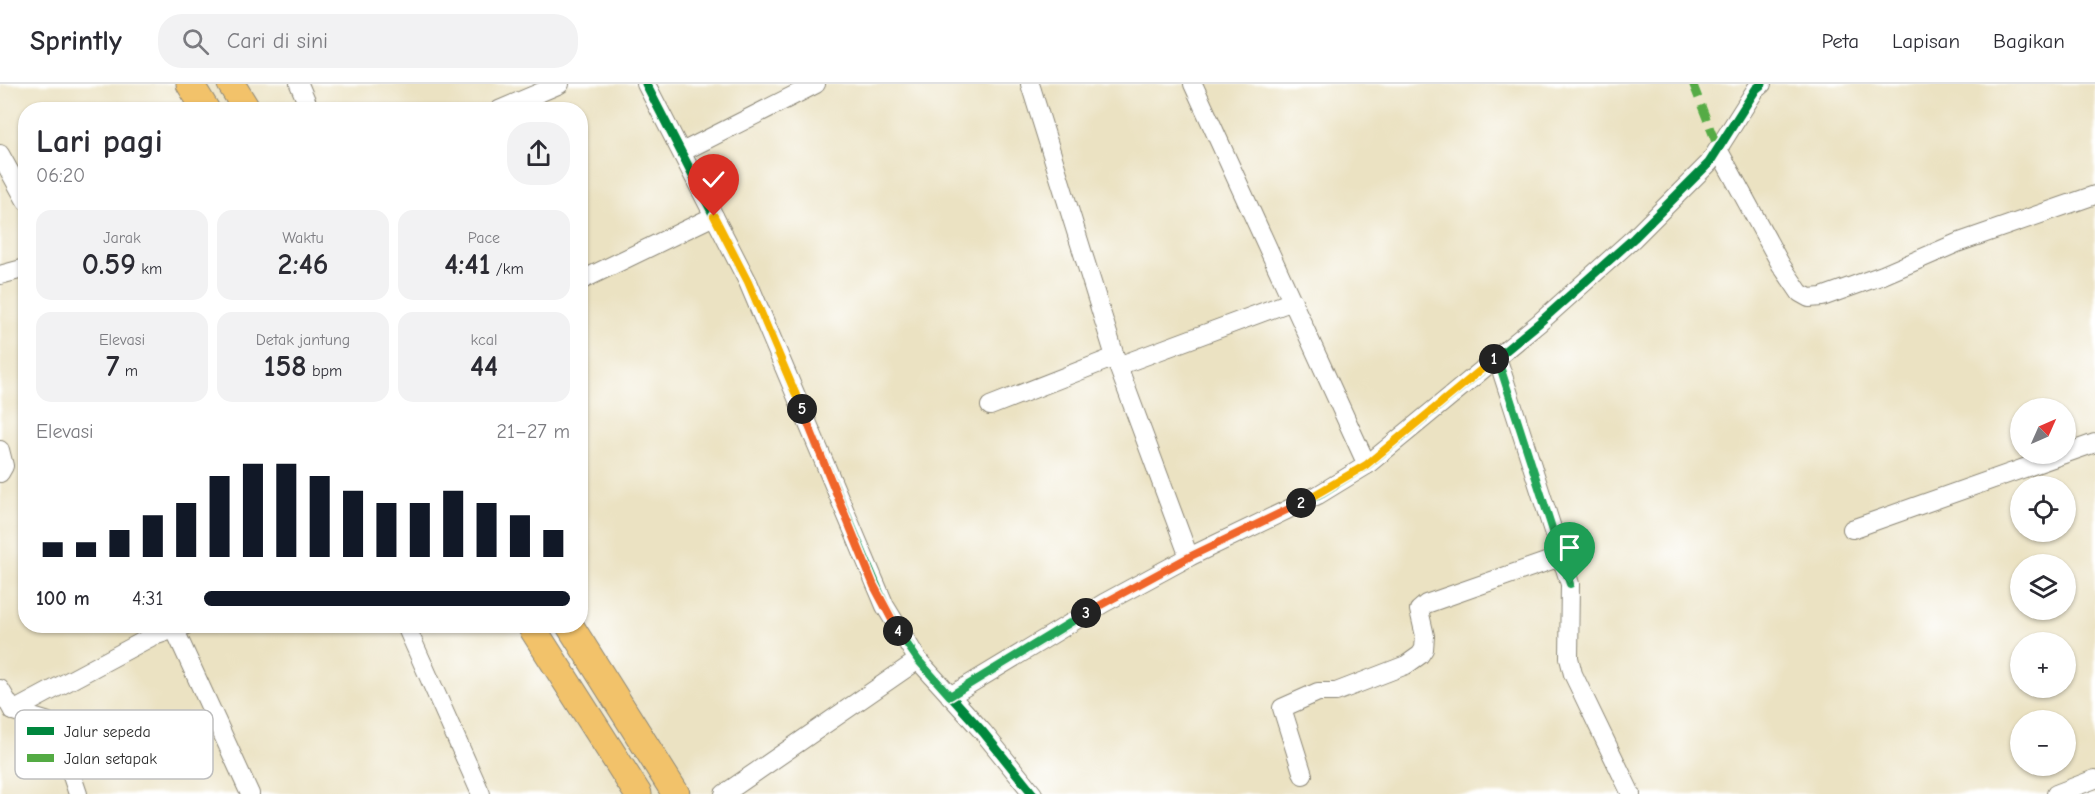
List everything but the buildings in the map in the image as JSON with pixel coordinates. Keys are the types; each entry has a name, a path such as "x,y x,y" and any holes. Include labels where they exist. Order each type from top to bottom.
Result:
{"highway":[{"path":"190,84 201,102"},
{"path":"231,84 242,102"},
{"path":"535,633 638,794"},
{"path":"574,633 676,794"}],"street":[{"path":"299,84 307,102"},
{"path":"518,102 560,84"},
{"path":"646,84 759,306 874,586 918,660 1033,794"},
{"path":"682,152 816,84"},
{"path":"1030,84 1117,362 1189,557"},
{"path":"1193,84 1366,465"},
{"path":"950,696 1049,634 1189,557 1318,495 1366,465 1539,323 1634,238 1719,151 1744,107 1762,84"},
{"path":"1719,151 1781,265 1800,293 1809,298 1822,297 1882,275 1957,243 2095,195"},
{"path":"0,154 18,187"},
{"path":"588,277 714,216"},
{"path":"0,275 18,270"},
{"path":"990,406 1293,301"},
{"path":"1497,357 1563,556 1570,584 1569,658 1573,674 1631,794"},
{"path":"1852,529 2095,443"},
{"path":"0,450 4,466 0,472"},
{"path":"1303,775 1282,708 1318,692 1336,693 1406,665 1420,655 1424,649 1425,636 1419,610 1426,604 1563,556"},
{"path":"0,688 13,711 162,633"},
{"path":"181,633 250,794"},
{"path":"409,633 481,794"},
{"path":"724,794 918,660"},
{"path":"73,779 78,794"},
{"path":"2056,794 2095,779"}],"marked path":[{"path":"1693,84 1719,151"}],"cycle path":[{"path":"646,84 748,282 885,606 918,660 983,732 1033,794"},
{"path":"950,696 1104,603 1189,557 1318,495 1367,465 1539,323 1634,238 1709,163 1756,89 1762,84"}],"route":[{"path":"714,216 759,306 874,586 896,627 918,660 950,696 1049,634 1104,603 1189,557 1318,495 1366,465 1497,357 1563,556 1570,584"}]}
